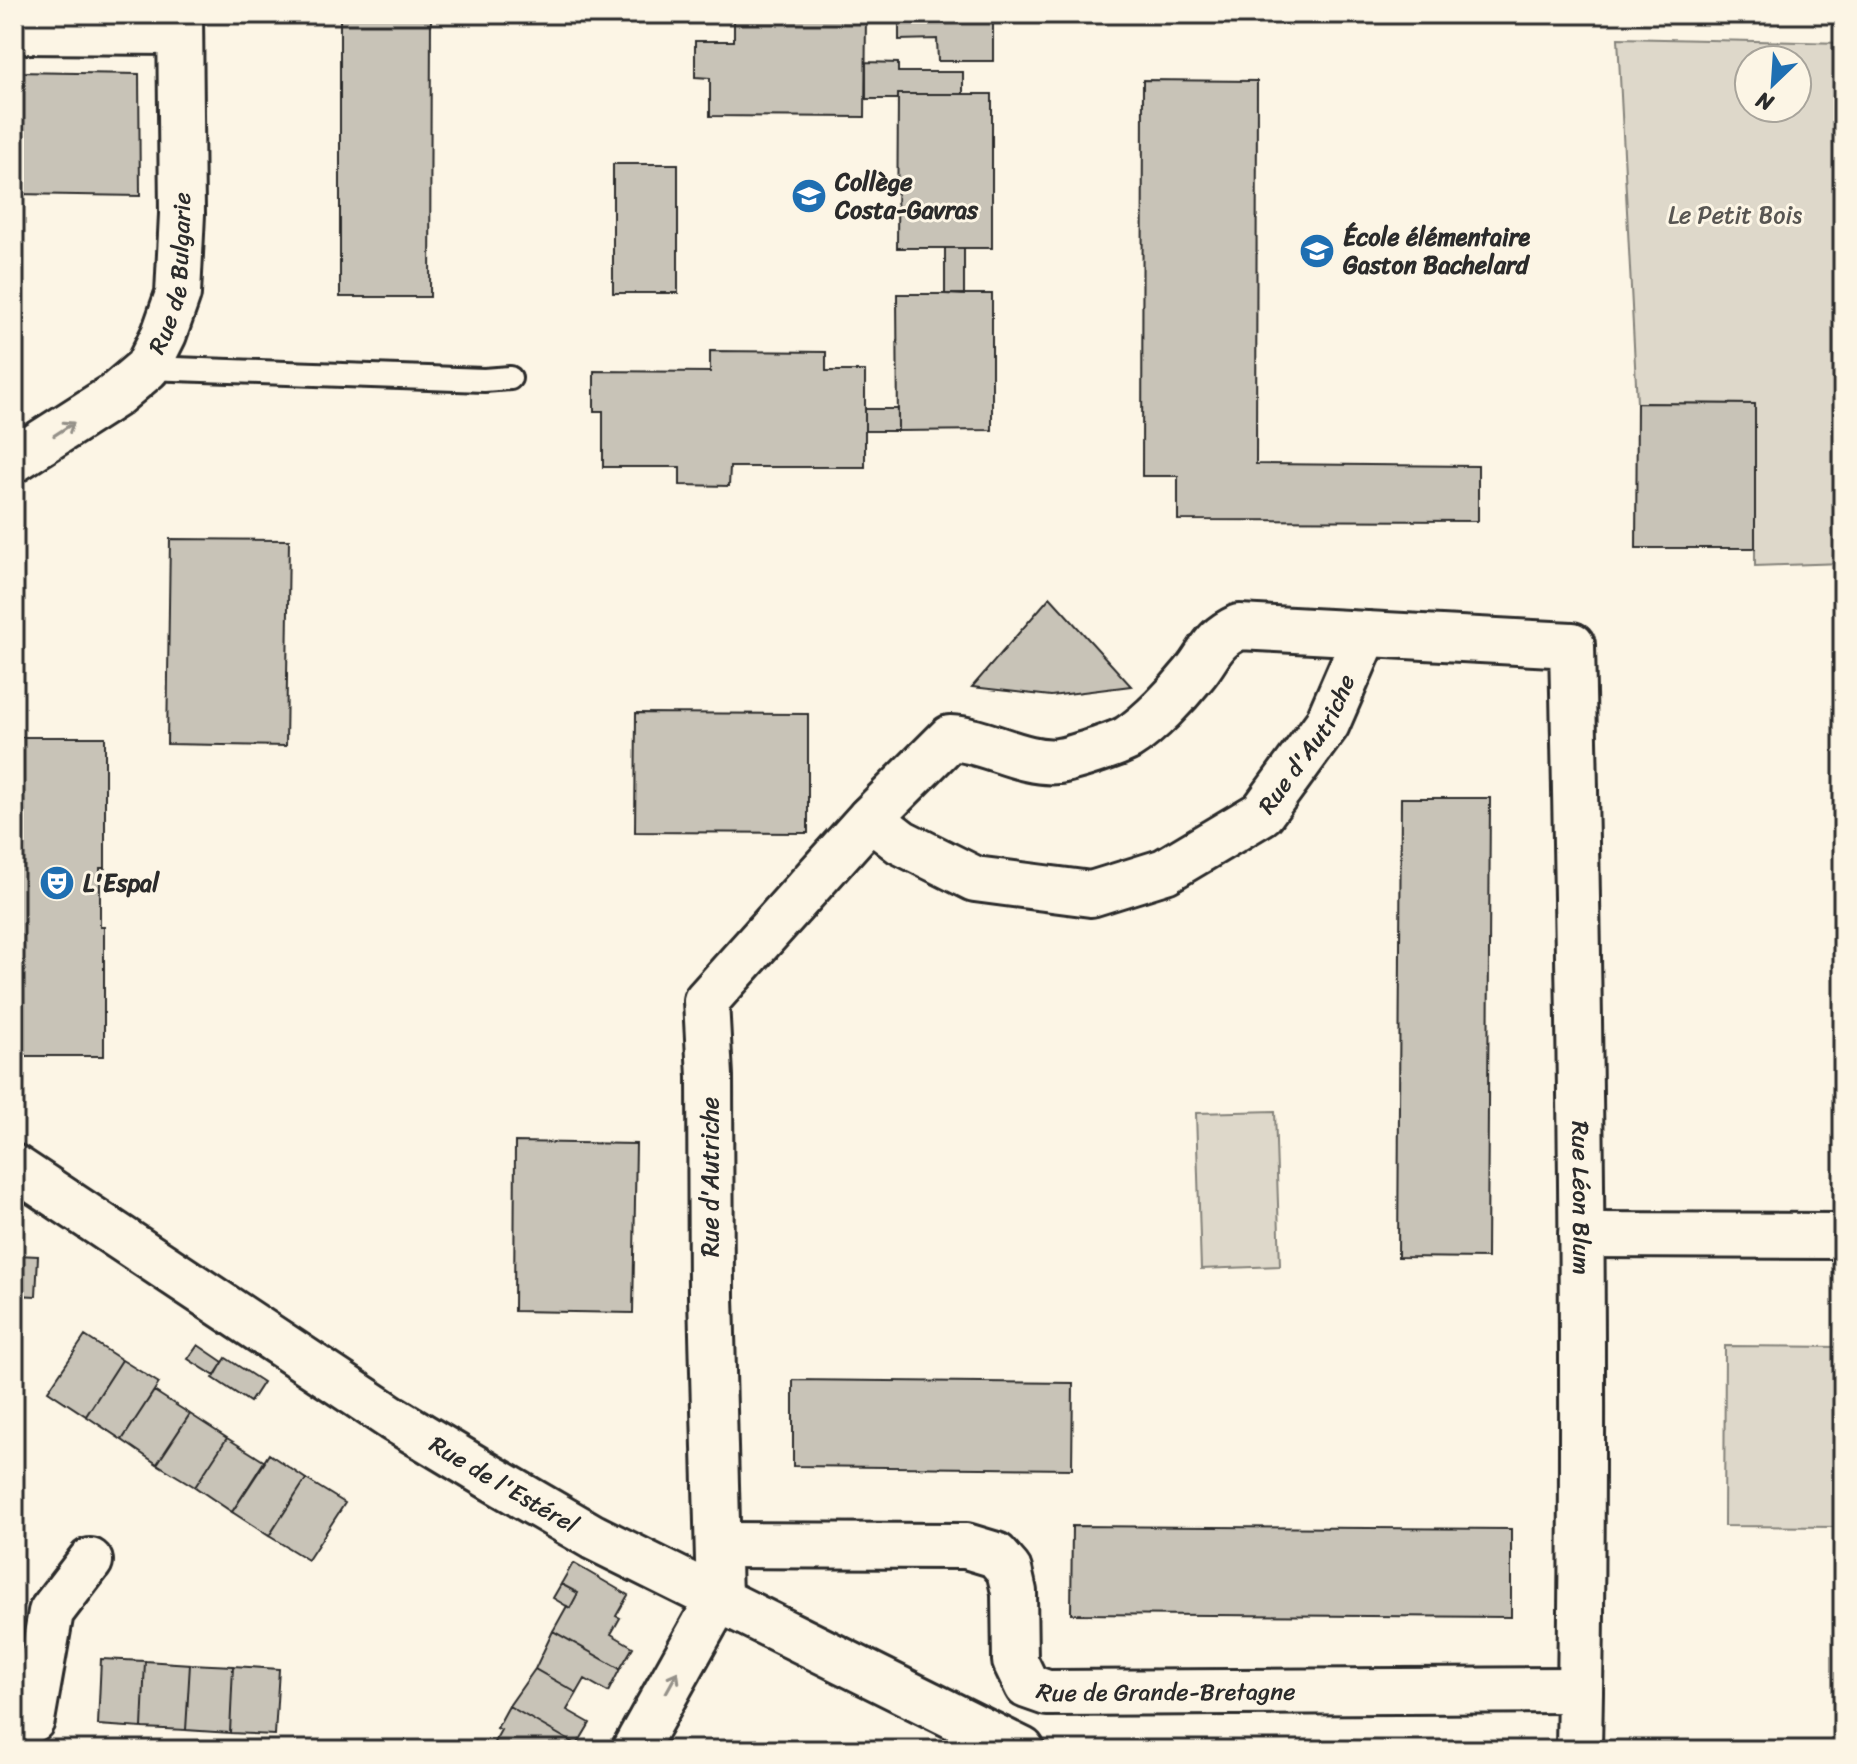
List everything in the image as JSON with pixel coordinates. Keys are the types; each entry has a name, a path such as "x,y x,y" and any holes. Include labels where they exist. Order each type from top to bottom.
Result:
{"street":[{"path":"14,31 180,23"},
{"name":"Rue de Bulgarie","path":"14,460 114,396 147,368 164,334 178,294 182,214 180,23"},
{"name":"Rue d'Autriche","path":"719,1598 706,1001 870,818 950,738 967,738 1012,755 1057,761 1127,739 1195,673 1220,636 1239,627 1572,645"},
{"name":"Rue d'Autriche","path":"870,818 901,842 975,879 1091,894 1165,871 1262,813 1327,724 1366,634"},
{"name":"Rue Léon Blum","path":"1572,645 1581,1235 1579,1750"},
{"name":"Rue de l'Estérel","path":"14,1167 404,1425 593,1537 1022,1750"},
{"path":"1581,1235 1843,1236"},
{"name":"Rue de Grande-Bretagne","path":"719,1545 966,1546 996,1555 1009,1570 1014,1592 1015,1661 1027,1686 1047,1693 1580,1690"},
{"path":"14,1728 32,1720 51,1612 90,1561"},
{"path":"634,1750 719,1598"}],"lane":[{"path":"147,368 510,378"}],"green space":[{"name":"Le Petit Bois","path":"1618,38 1843,43 1843,563 1755,566 1755,404 1637,403"},
{"path":"1275,1111 1280,1266 1201,1269 1196,1113"},
{"path":"1725,1346 1843,1347 1843,1527 1724,1526"}],"building":[{"path":"340,14 431,14 430,297 340,297"},
{"path":"734,14 866,14 865,117 710,116 710,78 695,77 695,41 734,41"},
{"path":"899,14 993,14 993,61 938,61 937,39 899,40"},
{"path":"866,62 898,63 898,72 963,72 963,94 898,94 898,99 866,99"},
{"path":"14,72 139,74 140,196 14,194"},
{"path":"1143,80 1257,81 1256,464 1478,466 1478,521 1178,520 1178,476 1142,476"},
{"path":"898,94 992,94 992,248 897,248"},
{"path":"613,164 678,164 678,293 613,293"},
{"path":"945,248 964,248 964,295 945,294"},
{"path":"897,294 992,294 992,430 898,431"},
{"path":"710,351 826,352 826,371 865,371 865,467 730,467 729,486 680,485 680,467 603,467 603,411 594,411 594,371 710,372"},
{"path":"1637,403 1755,404 1755,548 1636,548"},
{"path":"865,409 898,409 898,431 865,431"},
{"path":"170,539 289,540 286,746 167,744"},
{"path":"1050,597 1131,686 1051,696 972,687"},
{"path":"636,713 808,714 808,833 635,832"},
{"name":"L'Espal","path":"14,737 105,737 105,868 100,868 100,927 104,927 104,1056 14,1056"},
{"path":"1401,798 1490,798 1487,1258 1398,1257"},
{"path":"515,1142 636,1144 633,1313 514,1311"},
{"path":"17,1255 38,1256 36,1296 16,1295"},
{"path":"85,1336 122,1360 86,1416 48,1391"},
{"path":"198,1345 223,1362 215,1376 188,1359"},
{"path":"226,1358 263,1382 250,1402 213,1378"},
{"path":"122,1360 159,1383 122,1440 86,1416"},
{"path":"793,1380 1073,1383 1072,1469 793,1466"},
{"path":"154,1391 190,1414 157,1464 122,1440"},
{"path":"190,1414 227,1438 195,1487 157,1464"},
{"path":"227,1438 265,1462 232,1512 195,1487"},
{"path":"269,1454 306,1479 269,1536 232,1512"},
{"path":"306,1479 345,1503 308,1560 269,1536"},
{"path":"1072,1526 1511,1529 1511,1617 1071,1614"},
{"path":"573,1563 628,1595 616,1616 620,1618 611,1634 633,1647 620,1669 553,1631 578,1593 561,1584"},
{"path":"561,1584 578,1593 570,1608 553,1598"},
{"path":"553,1631 620,1669 608,1692 585,1679 577,1693 535,1669"},
{"path":"101,1659 145,1661 142,1728 98,1725"},
{"path":"145,1661 190,1664 186,1730 142,1728"},
{"path":"190,1664 233,1666 230,1733 186,1730"},
{"path":"233,1666 279,1669 275,1735 230,1733"},
{"path":"535,1669 577,1693 567,1710 590,1723 577,1745 509,1706"},
{"path":"509,1706 577,1745 574,1750 499,1750 492,1746 501,1730 497,1728"},
{"path":"1843,1749 1843,1750 1654,1750"}],"place":[{"name":"Collège Costa-Gavras","path":"809,196"},
{"name":"École élémentaire Gaston Bachelard","path":"1317,251"},
{"name":"L'Espal","path":"57,883"}]}
